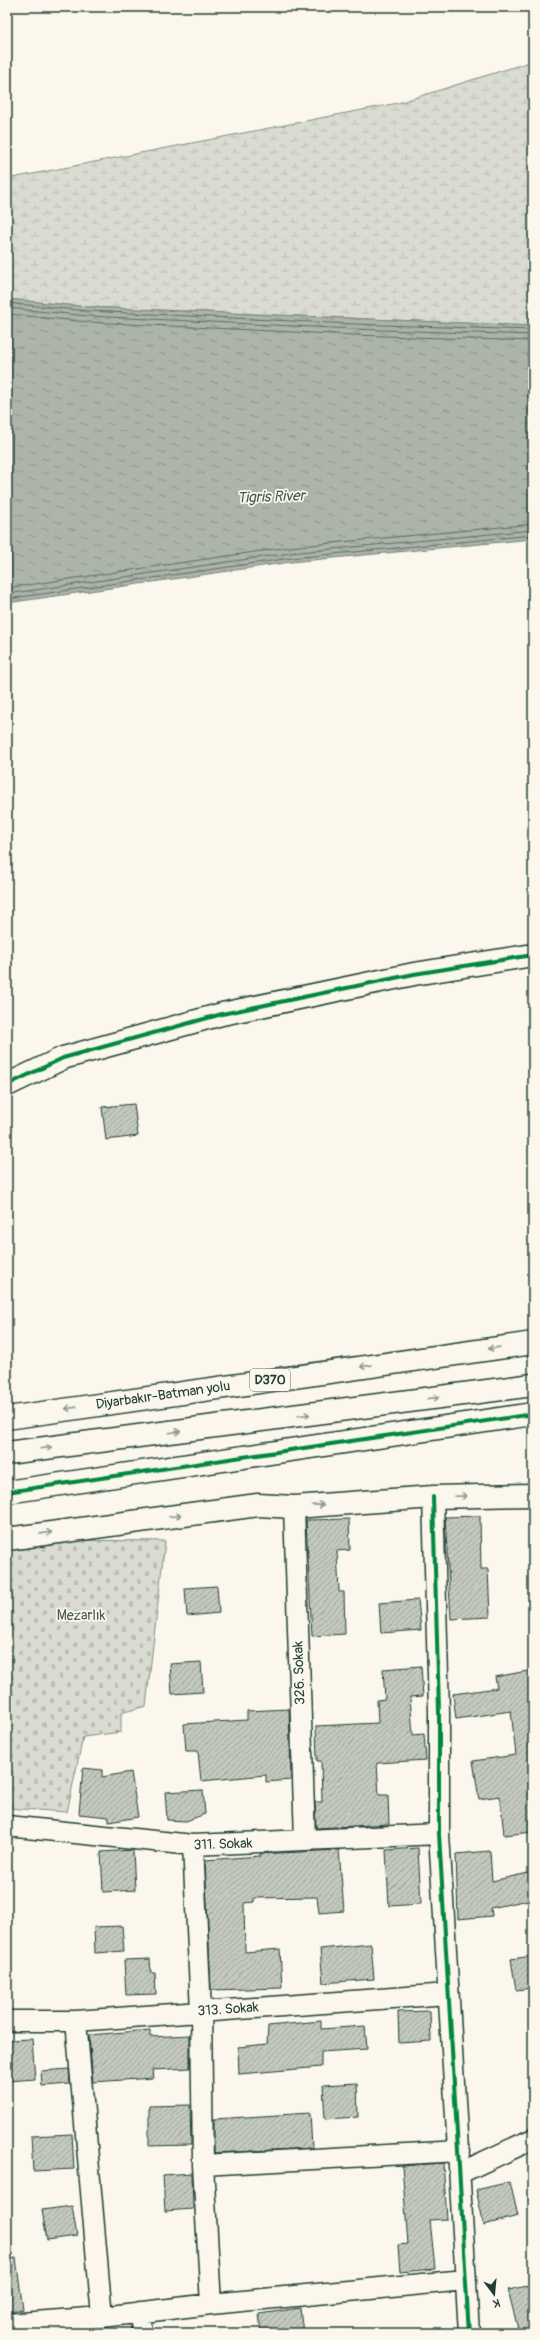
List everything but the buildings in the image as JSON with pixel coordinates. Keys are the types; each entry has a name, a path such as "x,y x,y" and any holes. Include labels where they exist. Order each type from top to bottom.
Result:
{"main road":[{"path":"7,1085 63,1058 222,1014 414,974 533,955"},
{"name":"Diyarbakır-Batman yolu","path":"7,1418 533,1343"},
{"path":"7,1453 533,1385"},
{"path":"7,1492 533,1414"},
{"path":"7,1538 258,1505 294,1506 433,1497 533,1495"}],"street":[{"path":"433,1497 439,1711 439,1834 448,1994 460,2151 465,2280 469,2333"},
{"name":"326. Sokak","path":"294,1506 305,1840"},
{"name":"311. Sokak","path":"7,1826 193,1846 439,1834"},
{"path":"193,1846 200,2011 203,2165 211,2304"},
{"name":"313. Sokak","path":"7,2021 76,2021 448,1994"},
{"path":"76,2021 102,2317"},
{"path":"460,2173 533,2139"},
{"path":"203,2165 460,2151"},
{"path":"7,2324 102,2317 211,2304 465,2280"},
{"path":"140,2312 142,2333"}],"green space":[{"path":"533,61 533,326 88,307 7,299 7,179 398,103"},
{"name":"Mezarlık","path":"56,1540 165,1541 146,1706 121,1713 121,1732 83,1737 67,1812 7,1808 7,1548"}],"water":[{"name":"Tigris River","path":"7,299 88,307 533,326 533,539 291,562 7,603"}],"cycle path":[{"path":"7,1085 63,1058 222,1014 414,974 533,955"},
{"path":"7,1492 533,1414"},
{"path":"433,1497 439,1711 439,1834 469,2333"}]}
